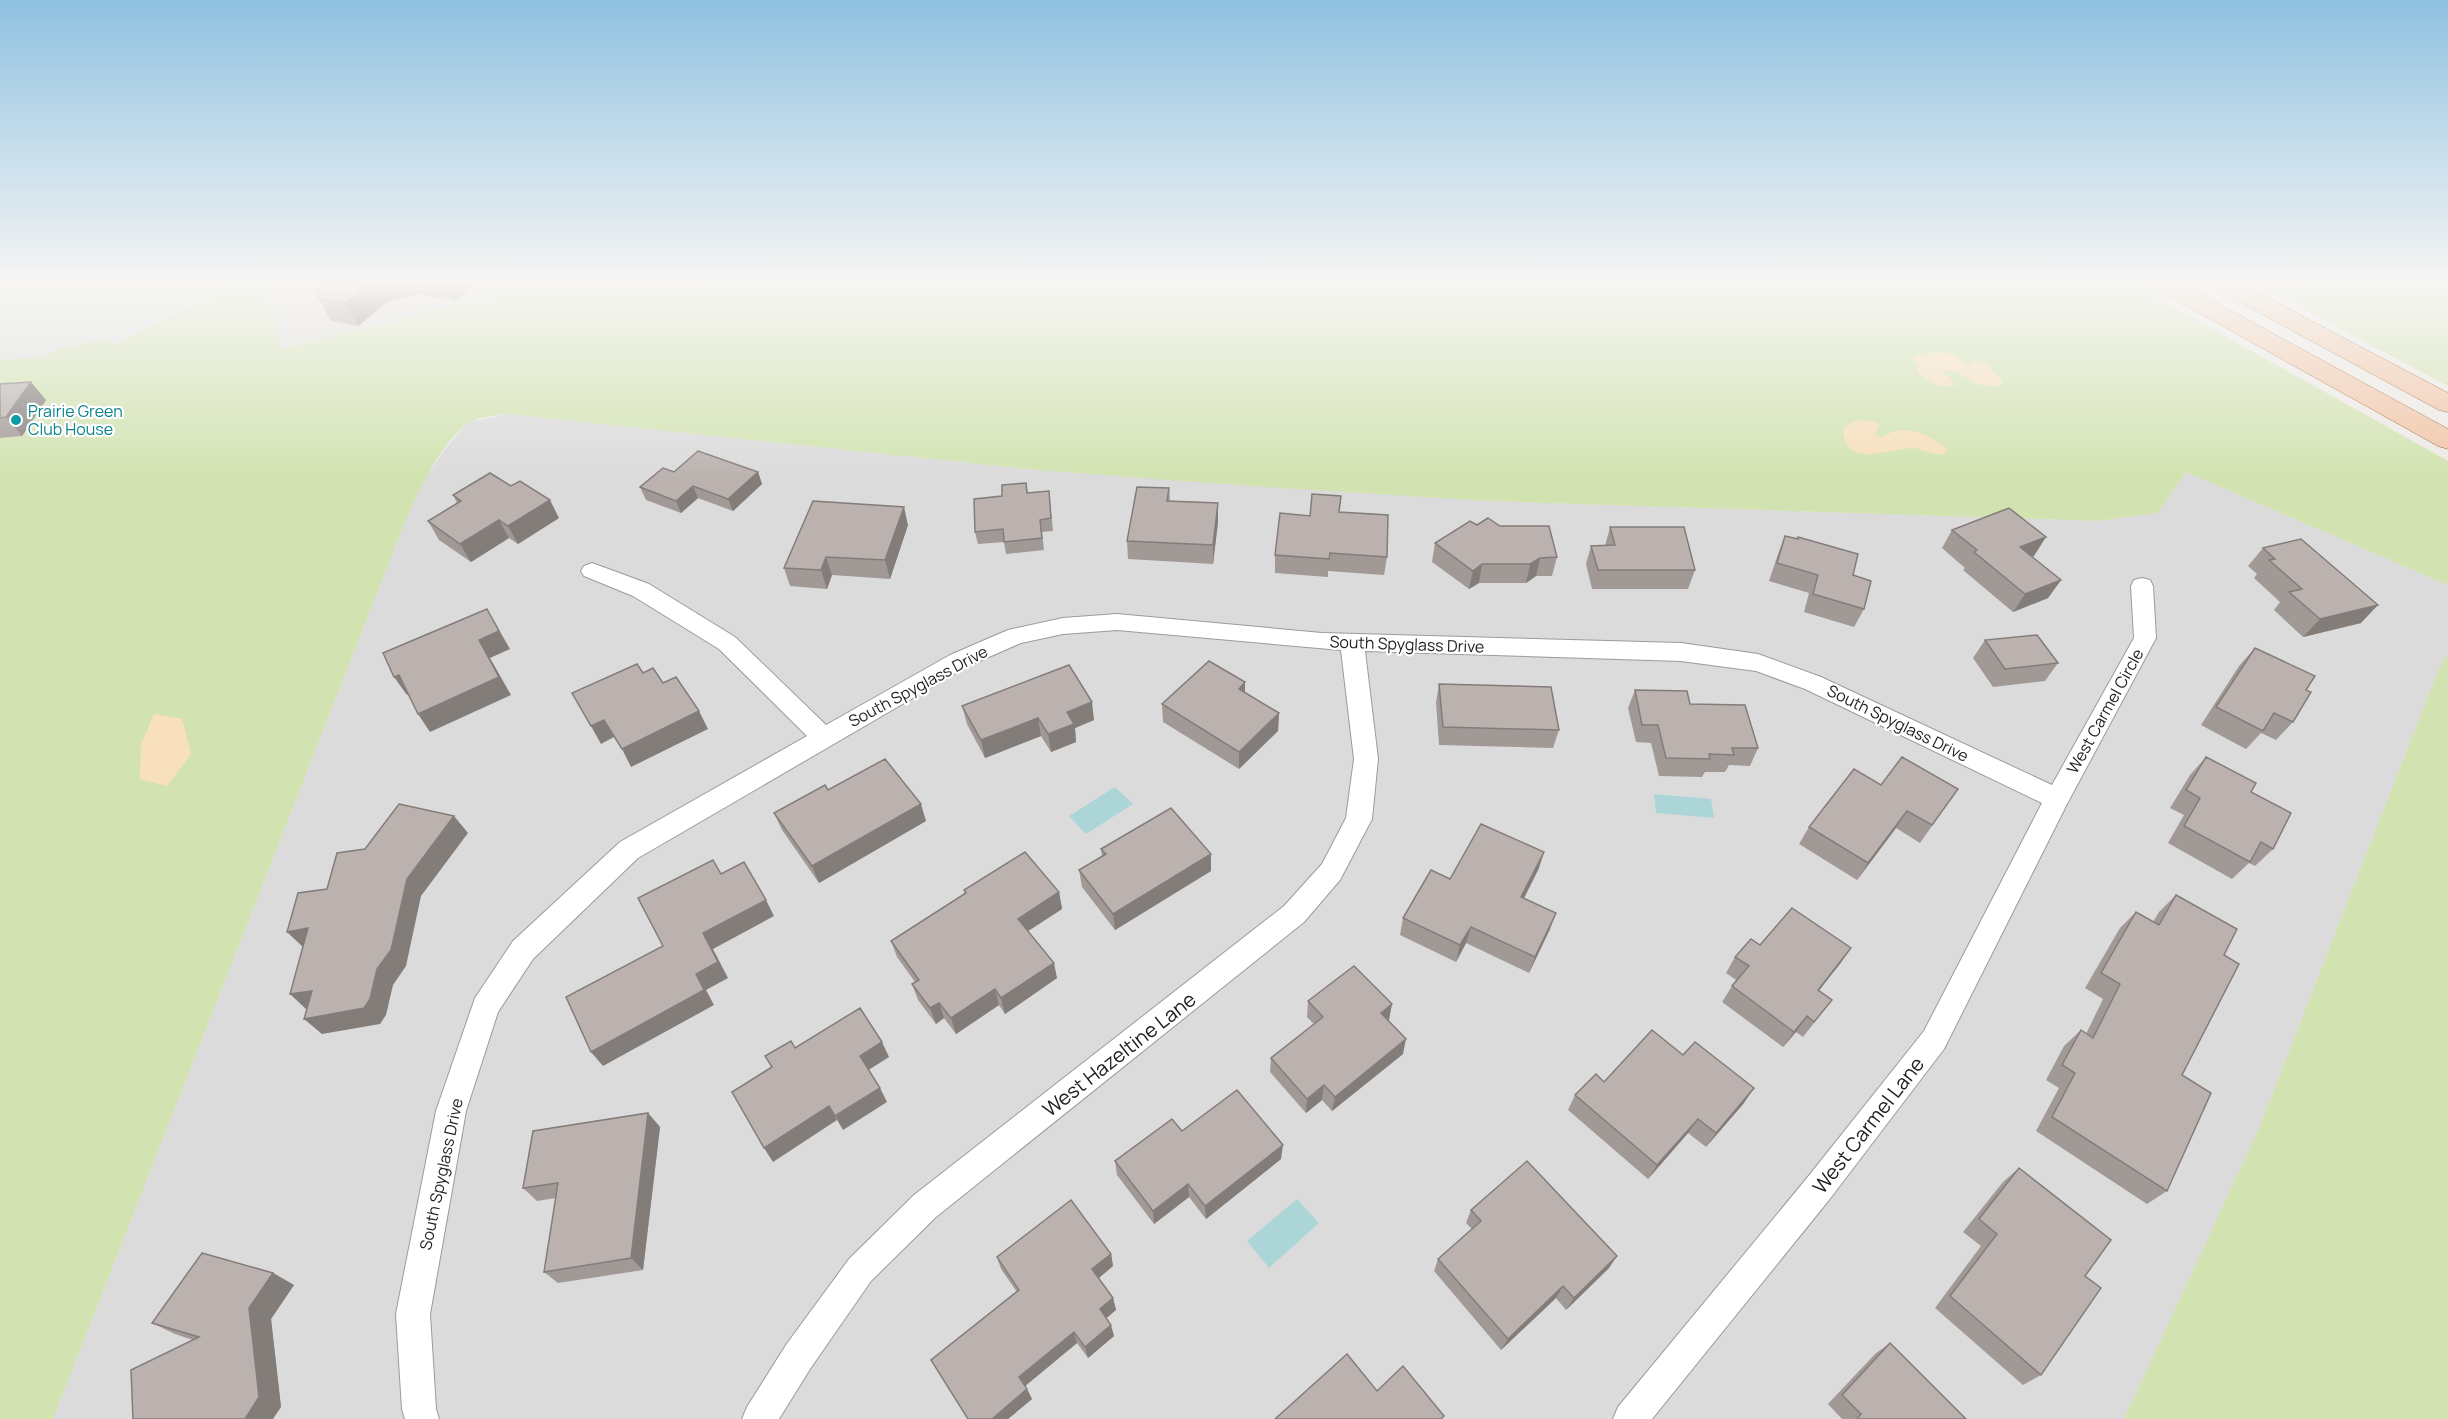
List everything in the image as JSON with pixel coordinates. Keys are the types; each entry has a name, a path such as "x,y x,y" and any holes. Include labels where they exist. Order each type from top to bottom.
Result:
{"main road":[{"path":"2278,346 2448,440"},
{"path":"2340,346 2448,404"}],"street":[{"path":"592,571 641,590 727,643 824,738"},
{"name":"West Carmel Circle","path":"2056,799 2145,638 2142,585"},
{"name":"South Spyglass Drive","path":"422,1419 419,1409 413,1314 451,1112 485,1007 523,950 629,850 958,661 1016,636 1063,626 1117,622 1352,642 1681,652 1758,663 1813,683 2056,799"},
{"name":"West Hazeltine Lane","path":"759,1419 798,1357 860,1270 925,1206 1294,914 1331,872 1359,819 1366,759 1352,642"},
{"name":"West Carmel Lane","path":"1630,1419 1934,1040 2056,799"}],"shaded area":[{"path":"0,346 73,346 43,357 0,360"},
{"path":"507,414 1036,470 1488,501 2097,521 2158,513 2186,472 2448,585 2448,654 2439,668 2259,1128 2124,1419 53,1419 403,527 424,480 445,449 467,423"}],"green space":[{"path":"0,346 280,346 281,349 292,346 2243,346 2448,461 2448,585 2186,472 2158,513 2097,521 1488,501 1036,470 507,414 475,420 467,424 446,445 422,486 403,527 53,1419 0,1419"},
{"path":"2373,346 2448,346 2448,386"},
{"path":"2448,654 2448,1419 2124,1419 2259,1128 2439,668"}],"sand":[{"path":"1941,352 1954,355 1968,365 1975,361 1989,366 2003,382 1999,386 1982,385 1957,372 1947,370 1942,371 1943,374 1955,384 1945,386 1930,381 1917,372 1917,364 1913,356"},
{"path":"1865,420 1877,423 1880,427 1874,433 1876,436 1884,437 1907,430 1916,432 1940,443 1946,448 1946,453 1935,454 1910,448 1879,453 1858,453 1850,448 1845,440 1844,427 1855,421"},
{"path":"154,714 182,719 191,754 167,786 140,779 141,744"}],"water":[{"path":"1115,787 1133,804 1086,834 1069,816"},
{"path":"1654,794 1711,799 1714,818 1656,813"},
{"path":"1297,1199 1319,1223 1269,1268 1247,1241"}],"building":[{"path":"31,382 6,417 0,418 0,384"},
{"path":"698,451 758,472 728,499 693,486 676,501 640,487 663,468 674,472"},
{"path":"490,473 511,486 520,481 550,500 508,526 499,520 460,544 428,521 461,501 453,495"},
{"path":"1026,483 1027,493 1049,491 1051,518 1040,520 1042,538 1004,542 1003,529 975,532 974,499 1002,496 1002,485"},
{"path":"1137,487 1169,488 1167,501 1218,503 1213,545 1127,541"},
{"path":"1312,494 1341,496 1339,512 1388,515 1387,557 1330,553 1329,559 1275,555 1280,513 1310,516"},
{"path":"813,501 904,507 885,560 826,557 821,570 784,568"},
{"path":"2009,508 2046,537 2020,547 2061,580 2025,594 1974,552 1977,550 1952,530"},
{"path":"1488,518 1500,526 1549,526 1557,557 1540,558 1530,564 1482,564 1473,571 1435,543 1470,521 1477,525"},
{"path":"1610,527 1684,527 1695,570 1598,570 1591,546 1615,545"},
{"path":"1785,536 1798,539 1798,537 1858,554 1853,575 1871,581 1864,609 1813,594 1818,575 1777,563"},
{"path":"2301,539 2378,605 2320,619 2289,592 2302,589 2269,560 2275,559 2263,548"},
{"path":"487,609 499,631 479,640 499,677 418,714 399,675 394,677 383,653"},
{"path":"2037,635 2058,663 2005,669 1985,640"},
{"path":"2255,648 2315,676 2306,690 2311,692 2293,722 2274,713 2263,731 2216,707"},
{"path":"1209,661 1245,682 1239,689 1279,713 1239,752 1162,704"},
{"path":"637,664 643,673 653,668 663,683 676,677 699,711 622,749 604,720 591,726 572,693"},
{"path":"1069,665 1092,702 1067,712 1074,724 1048,734 1038,718 981,740 962,706"},
{"path":"1439,684 1551,687 1559,730 1443,727"},
{"path":"1635,690 1687,691 1690,704 1745,705 1758,748 1732,748 1734,755 1709,754 1710,759 1666,758 1658,725 1642,725"},
{"path":"1902,757 1958,789 1932,825 1907,811 1868,863 1809,827 1854,769 1881,785"},
{"path":"2206,757 2256,783 2251,792 2291,813 2273,849 2261,842 2250,862 2184,826 2200,798 2186,790"},
{"path":"885,759 921,804 812,866 774,813 825,785 828,790"},
{"path":"399,804 454,816 407,879 391,950 377,969 370,999 364,1008 304,1019 312,991 290,994 308,928 287,932 298,893 327,889 337,853 365,849"},
{"path":"1171,808 1211,854 1113,914 1079,870 1106,854 1101,849"},
{"path":"1481,824 1544,852 1521,897 1556,913 1535,957 1471,927 1460,945 1403,918 1431,870 1450,879"},
{"path":"1025,852 1059,892 1018,919 1054,963 1001,998 995,989 951,1018 939,1003 930,1008 912,984 919,980 891,941 966,893 964,890"},
{"path":"713,860 721,874 744,862 766,900 703,933 718,962 696,974 704,990 591,1052 566,997 663,946 638,898"},
{"path":"2176,895 2237,929 2224,955 2239,964 2182,1075 2211,1093 2167,1191 2052,1117 2075,1073 2062,1065 2081,1030 2093,1038 2120,984 2101,973 2136,912 2159,925"},
{"path":"1792,908 1851,948 1818,990 1832,1000 1814,1022 1807,1016 1794,1032 1732,986 1749,966 1735,957 1751,939 1760,945"},
{"path":"1354,966 1392,1004 1381,1013 1406,1039 1335,1097 1324,1085 1307,1099 1271,1058 1323,1017 1308,1001"},
{"path":"860,1008 882,1042 860,1056 880,1088 835,1116 829,1106 764,1148 732,1092 772,1067 765,1056 791,1041 795,1048"},
{"path":"1652,1030 1683,1055 1695,1042 1754,1088 1716,1133 1698,1119 1657,1165 1575,1095 1596,1074 1604,1082"},
{"path":"1237,1090 1283,1145 1205,1206 1188,1184 1153,1211 1115,1161 1172,1119 1182,1131"},
{"path":"648,1113 631,1258 544,1272 558,1183 523,1188 533,1131"},
{"path":"1527,1161 1617,1256 1574,1298 1563,1286 1508,1339 1438,1259 1481,1221 1471,1210"},
{"path":"2019,1168 2111,1240 2085,1276 2101,1288 2041,1375 1950,1296 1997,1234 1979,1219"},
{"path":"1071,1200 1111,1254 1092,1269 1113,1298 1100,1309 1111,1325 1085,1347 1074,1332 1019,1377 1027,1389 992,1419 968,1419 931,1360 1019,1290 997,1257"},
{"path":"202,1253 273,1273 249,1308 259,1397 245,1419 133,1419 131,1370 199,1337 152,1323"},
{"path":"1890,1343 1966,1419 1857,1419 1861,1414 1842,1395"},
{"path":"1347,1354 1377,1391 1403,1366 1444,1416 1441,1419 1275,1419"}],"place":[{"name":"Prairie Green Club House","path":"16,420"}]}
